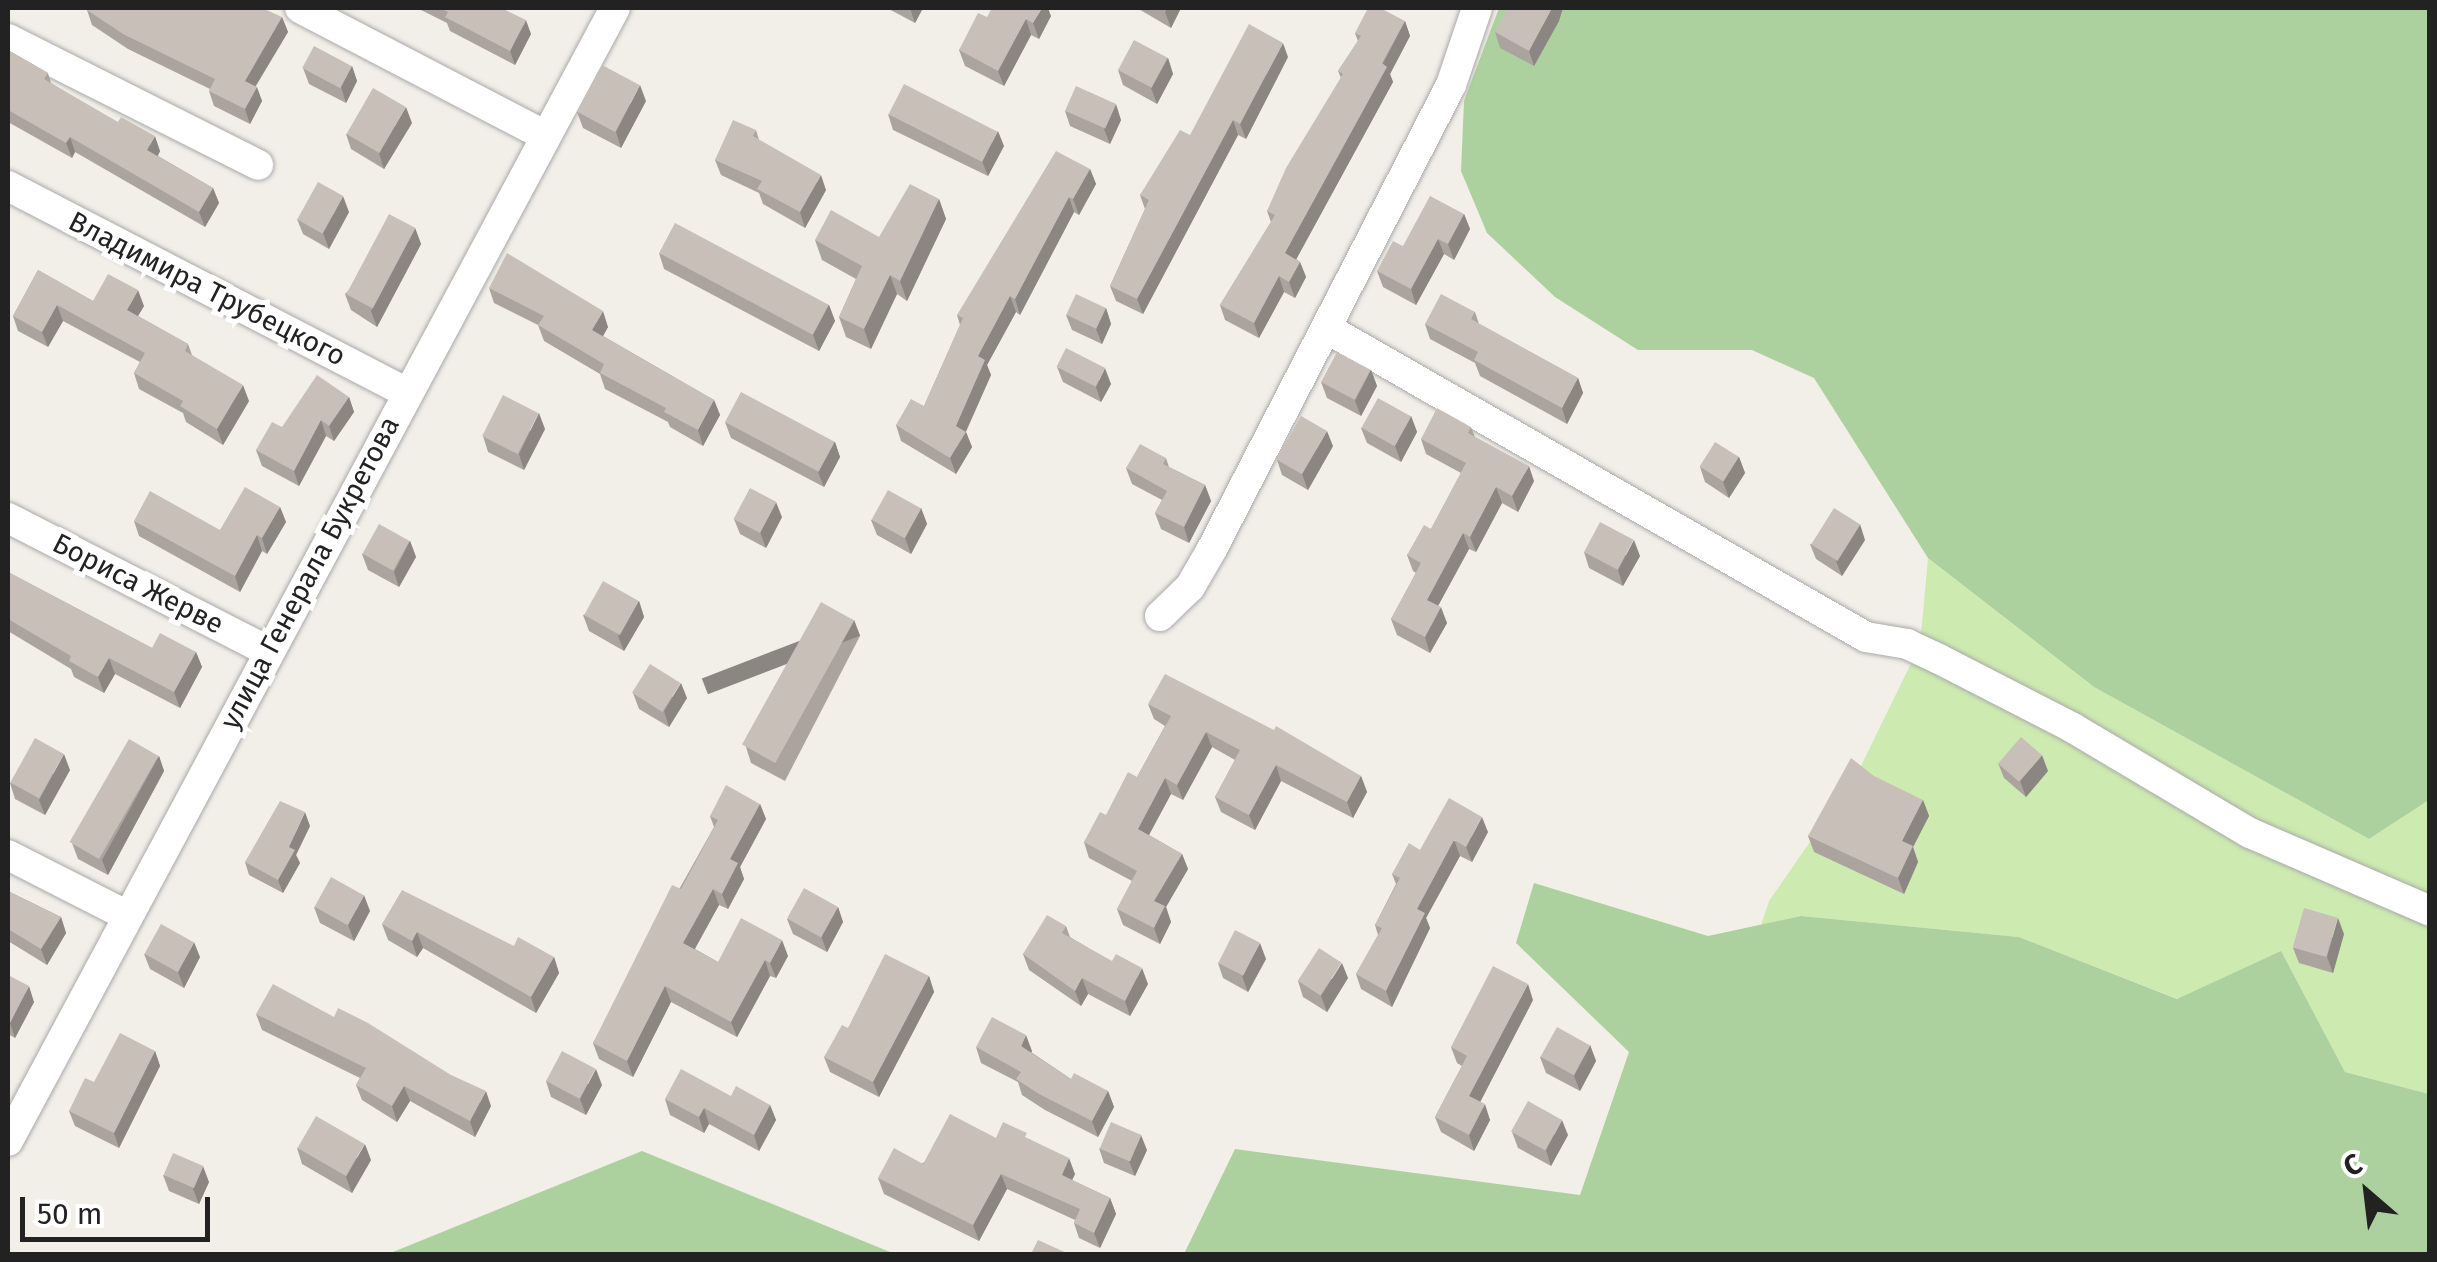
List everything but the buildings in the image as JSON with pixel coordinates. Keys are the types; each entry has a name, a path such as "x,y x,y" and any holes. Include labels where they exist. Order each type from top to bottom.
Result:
{"street":[{"path":"300,8 546,136"},
{"name":"улица Генерала Букретова","path":"8,1141 615,8"},
{"path":"1160,616 1190,586 1212,549 1451,85 1477,8"},
{"path":"8,39 258,165"},
{"name":"Владимира Трубецкого","path":"8,186 407,392"},
{"path":"1326,328 1866,637 1907,644 1939,658 2073,728 2250,833 2430,911"},
{"name":"Бориса Жерве","path":"8,518 268,651"},
{"path":"8,855 126,916"}],"green space":[{"path":"1499,8 2429,8 2429,800 2369,839 2094,687 1928,558 1814,378 1752,350 1638,350 1555,297 1487,233 1461,171 1464,101"},
{"path":"1928,558 2094,687 2369,839 2429,800 2429,1094 2345,1072 2281,952 2178,999 2019,937 1801,916 1761,925 1769,901 1857,774 1920,645"},
{"path":"1534,883 1708,936 1801,916 2019,937 2177,999 2281,951 2345,1072 2429,1094 2429,1254 1184,1254 1235,1149 1580,1195 1629,1052 1516,943"},
{"path":"642,1151 895,1254 388,1254"}]}
